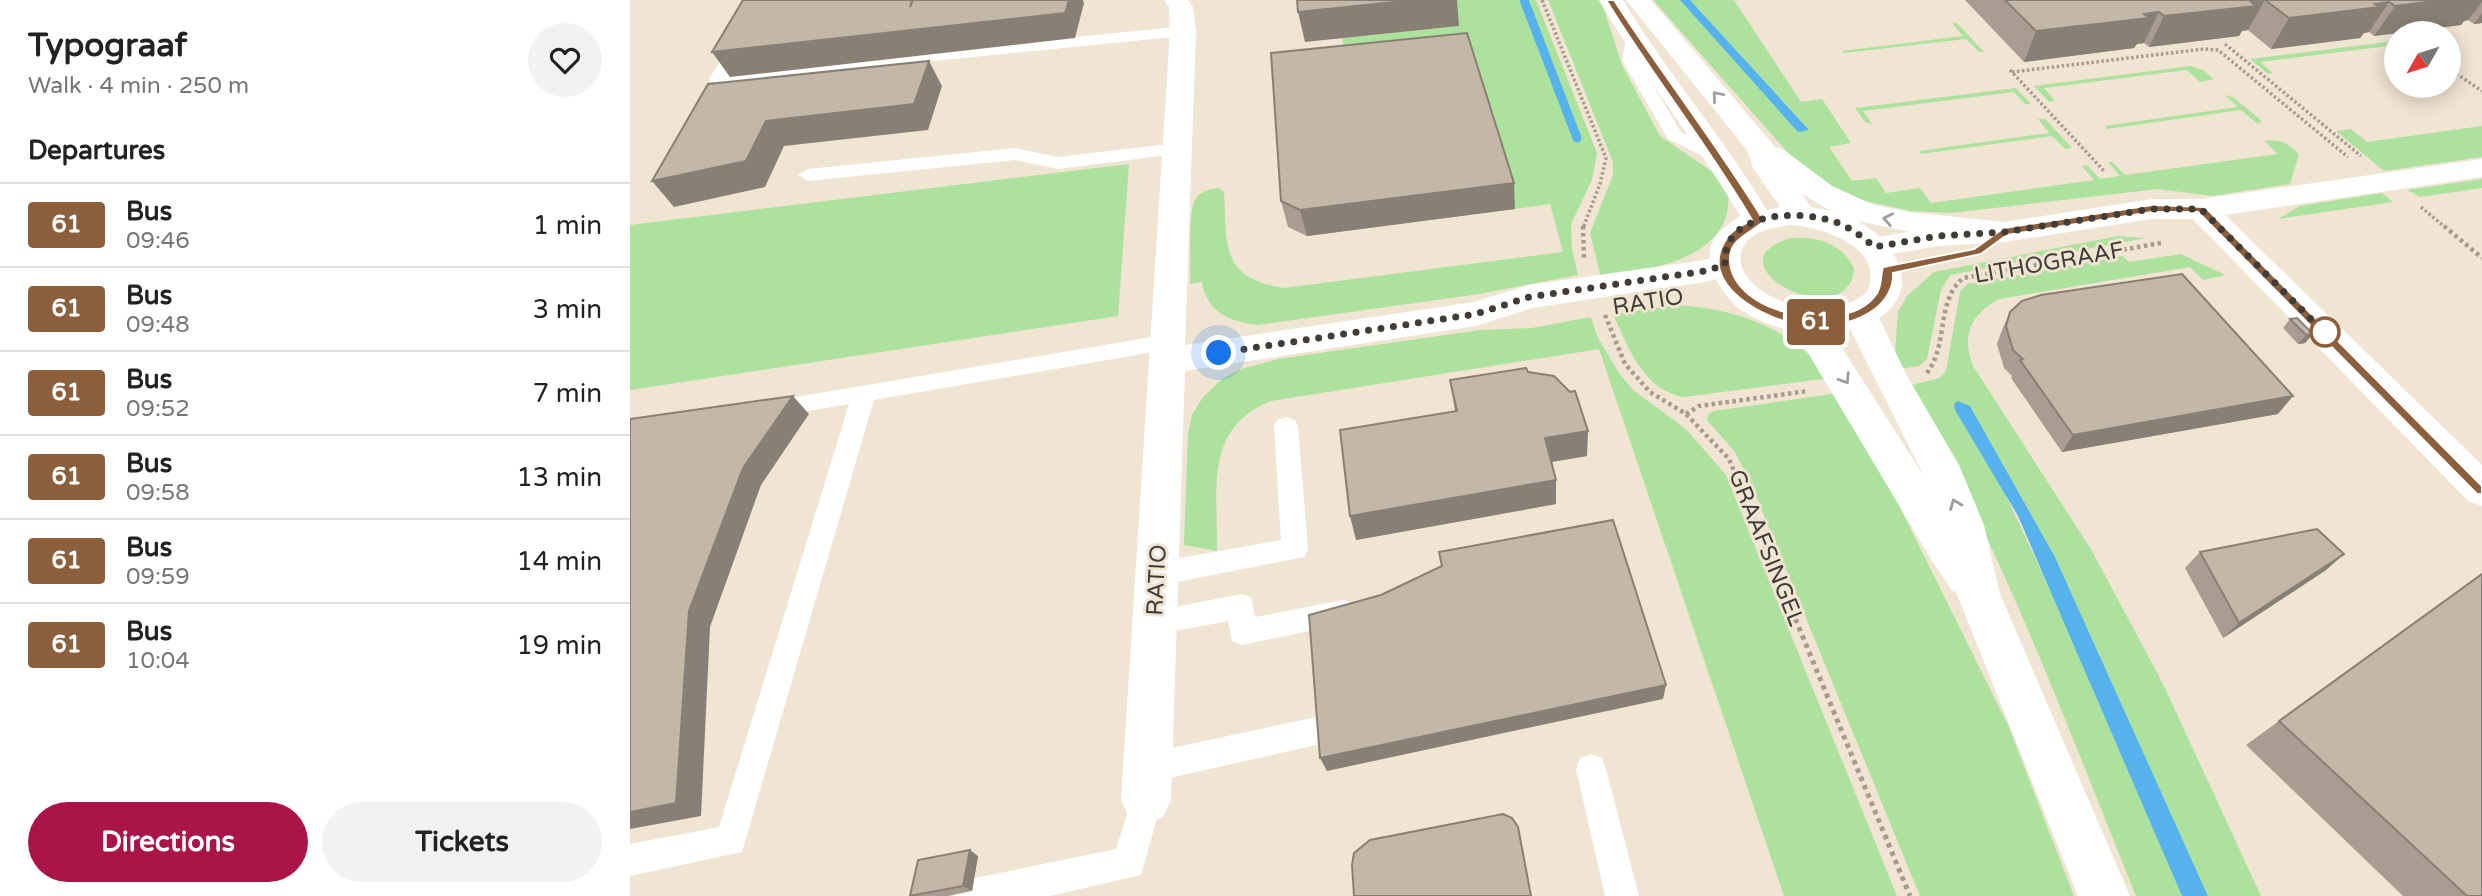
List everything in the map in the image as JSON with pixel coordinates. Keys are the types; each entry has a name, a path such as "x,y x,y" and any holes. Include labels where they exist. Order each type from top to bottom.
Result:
{"street":[{"name":"RATIO","path":"1147,784 1183,32 1181,6 1176,0"},
{"path":"1611,0 1634,39 1720,157 1758,221"},
{"path":"1638,0 1761,148 1787,164 1820,193 1860,212 1905,222 2004,232"},
{"path":"1761,148 1768,168 1801,215"},
{"name":"LITHOGRAAF","path":"1880,258 1977,252 2004,232 2152,209 2213,221 2384,182 2482,168"},
{"path":"1801,215 1834,222 1863,237 1880,258 1888,281 1880,299 1860,314 1830,322 1807,322 1774,314 1731,278 1729,242 1741,230 1758,221 1801,215"},
{"path":"2213,221 2482,490"},
{"name":"RATIO","path":"1168,351 1476,314 1532,320 1599,298 1731,278"},
{"path":"1860,314 1890,378 1939,466 1964,525 1978,594 2104,896"},
{"path":"1807,322 1849,384 1929,523 1978,594"}],"lane":[{"path":"765,0 718,79 1183,32"},
{"path":"808,175 1014,154 1058,163 1177,149"},
{"path":"753,412 1168,351"},
{"path":"630,860 731,841 863,396"},
{"path":"1157,574 1294,549 1286,426"},
{"path":"1155,623 1241,606 1242,632 1367,608"},
{"path":"970,896 1129,863 1147,784 1316,730"},
{"path":"1591,769 1622,896"}],"path":[{"name":"GRAAFSINGEL","path":"1542,0 1606,158 1605,176 1582,225 1584,258 1625,365 1650,392 1686,414 1729,460 1910,896"},
{"path":"2225,44 2384,182"},
{"path":"2104,171 2011,71 2204,49 2218,50 2384,182"},
{"path":"2461,77 2482,91"},
{"path":"2431,202 2418,204 2482,258"},
{"name":"LITHOGRAAF","path":"1890,378 1926,374 1932,368 1952,289 1963,278 2213,221"},
{"path":"1686,414 1699,406 1849,384"}],"green space":[{"path":"1452,0 1536,0 1597,153 1592,180 1571,224 1572,249 1578,275 1479,294 1257,325 1237,321 1220,313 1209,301 1202,282 1190,284 1193,206 1199,194 1212,189 1219,188 1224,192 1227,243 1238,267 1248,276 1263,283 1284,288 1563,252 1550,204 1515,209 1498,153 1344,49 1342,38 1459,26"},
{"path":"1548,0 1601,0 1622,65 1660,136 1726,181 1728,206 1722,227 1709,242 1691,254 1646,270 1601,278 1590,233 1613,175 1613,162"},
{"path":"1653,0 1680,0 1732,57 1808,129 1690,0 1734,0 1801,102 1822,99 1851,143 1829,147 1852,181 1876,178 1886,193 1920,188 1931,203 2094,180 2082,166 2087,165 2100,179 2120,176 2108,162 2112,162 2125,175 2278,154 2264,141 2283,143 2299,154 2290,184 2212,196 2158,189 1951,213 1910,211 1860,200 1828,185 1797,163"},
{"path":"1952,23 1957,23 1984,52 1979,52 1966,39 1844,53 1842,51 1963,36"},
{"path":"2384,42 2384,46 2260,62 2273,73 2268,74 2250,59"},
{"path":"2191,66 2203,70 2214,79 2200,82 2187,70 2044,88 2055,101 2049,102 2034,86"},
{"path":"2016,88 2031,104 2025,104 2014,92 1863,111 1872,124 1865,122 1855,108"},
{"path":"2225,95 2233,97 2262,121 2258,124 2241,110 2107,129 2105,126 2238,107"},
{"path":"2038,119 2045,119 2072,148 2065,149 2052,136 1921,154 1919,151 2049,133"},
{"path":"2482,126 2482,157 2384,171 2336,131 2351,129 2367,142"},
{"path":"1129,164 1118,316 630,390 630,225"},
{"path":"2482,179 2482,188 2420,197 2407,190"},
{"path":"2382,193 2393,202 2278,219 2300,206"},
{"path":"2118,236 2146,238 1950,275 1941,290 1927,359 1919,366 1900,369 1895,352 1898,312 1907,296 1934,272"},
{"path":"1791,238 1819,240 1843,253 1854,269 1846,289 1829,297 1808,296 1787,289 1771,277 1763,263 1768,249"},
{"path":"2181,254 2225,275 2203,280 2190,267 1999,299 1975,319 1968,345 1973,366 2092,551 2163,684 2261,896 2208,896 2055,557 1970,406 1999,481 2068,628 2182,896 2136,896 2058,701 2003,573 1942,447 1908,386 1939,378 1946,371 1960,292 1967,284 2123,256 2129,262"},
{"path":"1675,305 1719,311 1761,324 1799,346 1830,378 1684,397 1670,393 1658,386 1639,366 1613,314"},
{"path":"1591,317 1597,336 1619,373 1633,390 1686,429 1726,475 1897,896 1784,896 1599,349 1271,401 1249,413 1234,427 1224,444 1217,484 1217,551 1184,545 1188,433 1192,415 1203,397 1222,379 1241,369 1278,359 1481,330 1532,328"},
{"path":"1838,393 1868,443 2008,725 2074,896 1920,896 1751,484 1735,452 1707,420 1708,415 1714,411"}],"water":[{"path":"1680,0 1690,0 1809,130 1798,132"},
{"path":"1958,401 1970,406 2055,557 2208,896 2182,896 2018,516 1955,410 1954,404"}],"building":[{"path":"743,0 912,0 910,7 913,0 1069,0 1065,13 712,52"},
{"path":"1297,0 1414,0 1298,12"},
{"path":"2005,0 2265,0 2251,2 2256,6 2164,16 2159,12 2144,14 2149,18 2036,31"},
{"path":"2265,0 2443,0 2395,6 2389,2 2375,4 2380,7 2289,18"},
{"path":"1467,33 1514,183 1300,210 1281,201 1271,53"},
{"path":"929,61 914,104 766,121 746,161 652,181 708,84"},
{"path":"2182,274 2293,396 2073,435 2020,360 2023,359 2013,350 2006,326 2010,312 2022,301 2041,295"},
{"path":"2297,318 2313,334 2306,335 2290,319"},
{"path":"1526,368 1528,372 1554,376 1570,392 1575,391 1588,431 1545,438 1556,480 1350,516 1340,430 1457,411 1450,380"},
{"path":"793,396 743,468 689,611 676,803 630,812 630,419"},
{"path":"1613,520 1666,685 1320,758 1309,615 1381,595 1442,566 1439,552"},
{"path":"2317,529 2344,554 2239,623 2200,552"},
{"path":"2482,574 2482,896 2467,896 2279,721"},
{"path":"1503,814 1512,818 1518,827 1531,896 1354,896 1354,853 1370,840"},
{"path":"970,850 963,886 910,896 918,860"}],"waterway":[{"path":"1524,0 1577,138"}],"bus line":[{"name":"61","path":"1611,0 1634,39 1720,157 1758,221 1734,236 1724,257 1728,278 1737,290 1760,307 1774,314 1807,322 1841,320 1860,314 1880,299 1888,281 1887,270 1977,252 2004,232 2152,209 2201,209 2482,490"}],"route":[{"path":"1219,353 1476,314 1529,297 1705,271 1725,265 1724,257 1729,242 1741,230 1758,221 1789,215 1834,222 1863,237 1874,247 1939,236 2004,232 2152,209 2201,209 2332,340 2325,332"}]}
